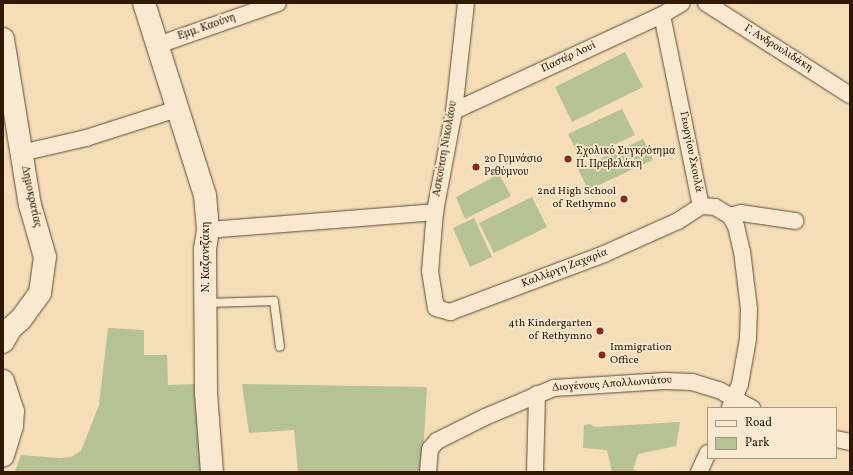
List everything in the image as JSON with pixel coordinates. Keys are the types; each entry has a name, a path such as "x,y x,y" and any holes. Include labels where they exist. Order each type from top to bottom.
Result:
{"street":[{"name":"Ν. Καζαντζάκη","path":"144,3 204,195 208,230 205,250 207,303 206,393 212,472"},
{"name":"Εμμ. Καούνη","path":"158,45 278,3"},
{"name":"Ασκούτση Νικολάου","path":"433,295 430,271 435,212 454,111 466,3"},
{"name":"Παστέρ Λουί","path":"454,111 662,15 682,3"},
{"name":"Γ. Ανδρουλιδάκη","path":"706,3 850,95"},
{"name":"Γεωργίου Σκουλά","path":"662,15 701,206 715,207 730,216"},
{"name":"Δημοκρατίας","path":"3,39 30,205 45,257 40,293 21,319 11,328 3,342"},
{"path":"21,153 86,138 177,109"},
{"name":"Καλλέργη Ζαχαρία","path":"433,295 436,308 450,312 604,254 678,221 701,206"},
{"path":"208,230 435,212"},
{"path":"732,403 746,356 749,309 740,240 736,226 730,216 741,213 795,221"},
{"name":"Διογένους Απολλωνιάτου","path":"428,472 430,450 437,441 537,394 554,388 679,380 706,386 732,403 748,407"},
{"path":"3,381 13,411 12,426 3,456"},
{"path":"535,472 537,394"},
{"path":"837,439 850,442"},
{"path":"701,471 707,456"}],"lane":[{"path":"207,303 274,301 280,347"}],"green space":[{"path":"625,52 643,87 572,122 555,87"},
{"path":"622,109 635,135 581,160 568,134"},
{"path":"643,139 653,160 588,190 578,169"},
{"path":"499,174 511,196 465,219 456,197"},
{"path":"532,197 547,227 494,253 479,223"},
{"path":"474,218 492,257 470,267 453,228"},
{"path":"108,328 144,330 144,355 167,355 168,385 200,384 205,472 15,472 21,455 59,458 71,457 81,451 99,405"},
{"path":"242,384 427,387 422,472 298,472 294,430 249,433"},
{"path":"680,422 676,446 638,454 633,470 645,472 612,472 607,450 583,448 584,425 590,424 594,427"}],"place":[{"name":"Σχολικό Συγκρότημα Π. Πρεβελάκη","path":"568,159"},
{"name":"2ο Γυμνάσιο Ρεθύμνου","path":"476,167"},
{"name":"2nd High School of Rethymno","path":"624,199"},
{"name":"4th Kindergarten of Rethymno","path":"600,331"},
{"name":"Immigration Office","path":"602,355"}]}
